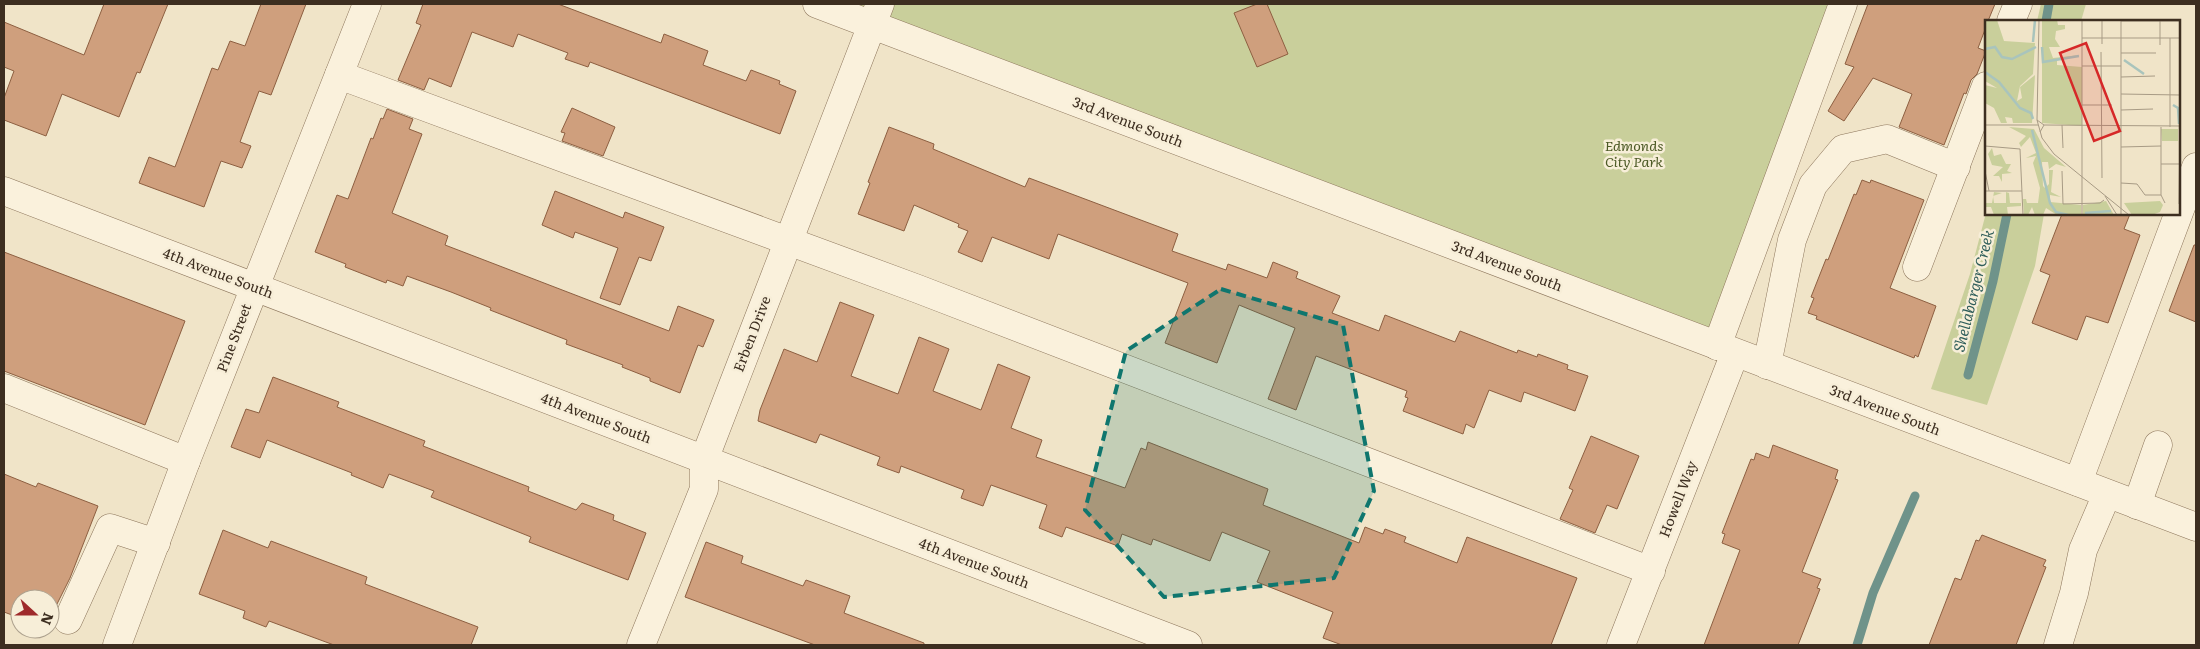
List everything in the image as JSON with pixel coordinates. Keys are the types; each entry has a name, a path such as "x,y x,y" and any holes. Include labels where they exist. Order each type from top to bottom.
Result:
{"street":[{"name":"Pine Street","path":"117,645 186,461 367,4"},
{"name":"3rd Avenue South","path":"818,4 876,14 1767,365 2196,527"},
{"name":"Howell Way","path":"1621,645 1650,571 1842,4"},
{"path":"2011,20 2018,4"},
{"name":"Erben Drive","path":"641,645 704,489 704,460 876,14"},
{"path":"339,75 918,289 1650,571"},
{"path":"1917,267 1985,89"},
{"path":"1767,365 1792,240 1813,185 1843,149 1887,139 1956,167"},
{"path":"2180,210 2196,167"},
{"name":"4th Avenue South","path":"4,191 1188,645"},
{"path":"2078,482 2178,215"},
{"path":"4,388 186,461"},
{"path":"2137,505 2158,445"},
{"path":"2058,645 2074,593 2083,550 2107,494"},
{"path":"68,620 110,528 156,543"}],"highlighted area":[{"path":"1221,289 1343,325 1374,491 1334,578 1164,597 1085,510 1126,351"}],"green space":[{"name":"Edmonds City Park","path":"823,4 1857,4 1717,346"},
{"path":"2041,4 2086,4 2081,20 2037,20"},
{"path":"1985,215 2044,215 2035,266 1987,405 1931,389 1970,274"}],"building":[{"path":"104,4 168,4 140,73 137,72 119,117 62,94 46,136 4,120 4,98 14,71 4,67 4,22 84,55"},
{"path":"261,4 306,4 271,95 259,91 240,142 251,146 242,168 221,161 204,207 139,183 149,157 175,167 212,68 218,70 230,41 245,46"},
{"path":"423,4 558,4 661,43 664,34 708,51 703,65 746,81 751,70 780,81 779,84 796,91 780,134 590,62 588,67 565,59 568,53 518,34 513,47 472,32 451,87 429,78 424,90 398,80 421,25 416,23"},
{"path":"1257,4 1267,4 1288,54 1257,67 1234,13"},
{"path":"1868,4 1995,4 1988,20 1985,20 1985,30 1978,48 1985,51 1985,54 1977,74 1971,80 1966,94 1964,93 1944,145 1899,127 1912,94 1873,78 1844,121 1828,111 1854,67 1845,64"},
{"path":"572,108 615,127 603,156 562,141 565,133 561,132"},
{"path":"387,109 413,119 409,129 422,134 392,213 448,236 445,245 669,331 678,306 714,320 703,347 698,345 680,393 650,381 650,378 622,367 623,365 566,344 567,340 490,310 491,308 451,292 407,276 403,286 387,280 386,283 345,267 346,264 315,252 337,195 348,199 371,138 373,139 381,118 383,119"},
{"path":"889,127 934,144 933,149 1025,187 1029,178 1178,234 1172,251 1226,270 1228,264 1267,278 1273,262 1298,272 1296,278 1340,296 1332,313 1379,331 1385,315 1455,342 1460,331 1517,353 1518,350 1537,357 1538,354 1568,365 1567,369 1588,376 1575,411 1524,392 1521,402 1489,390 1474,428 1466,424 1463,434 1403,411 1408,398 1405,397 1407,391 1316,356 1296,410 1268,399 1295,328 1239,305 1217,363 1165,343 1188,283 1058,234 1049,259 992,237 982,262 958,252 968,231 958,227 959,224 914,205 904,231 858,214"},
{"path":"1862,180 1870,183 1871,180 1924,200 1890,288 1936,306 1918,357 1915,355 1914,358 1816,319 1817,316 1808,313 1814,298 1811,297 1826,259 1828,260 1854,194 1856,195"},
{"path":"555,191 623,218 625,212 664,227 651,261 639,257 620,305 600,298 618,248 575,232 573,238 542,225"},
{"path":"2062,215 2130,215 2124,229 2140,235 2108,323 2086,316 2077,340 2032,323 2050,275 2040,271"},
{"path":"2194,245 2196,245 2196,322 2169,311"},
{"path":"4,252 185,321 145,425 4,371"},
{"path":"840,302 874,315 851,376 898,394 919,337 949,349 933,391 981,410 998,364 1030,377 1011,428 1042,440 1036,457 1125,488 1141,448 1146,450 1148,442 1268,489 1263,505 1359,543 1365,527 1383,534 1385,529 1406,537 1404,542 1457,563 1467,537 1577,578 1551,645 1342,645 1323,638 1333,612 1257,582 1270,551 1222,532 1210,561 1153,539 1151,545 1122,534 1118,546 1066,527 1062,537 1039,528 1047,505 991,485 983,506 961,498 964,490 901,466 899,473 877,465 880,457 820,434 816,443 758,421 760,410 784,349 817,362"},
{"path":"273,377 339,402 337,407 425,441 423,446 529,487 528,491 576,510 582,503 614,515 613,520 646,533 628,580 529,542 531,537 431,497 434,491 389,474 383,488 351,475 352,473 267,440 260,458 231,447 246,409 259,413"},
{"path":"1591,436 1639,456 1617,509 1607,505 1595,533 1560,519 1573,490 1569,488"},
{"path":"1773,445 1838,470 1835,479 1838,480 1802,572 1821,579 1817,588 1820,589 1798,645 1704,645 1740,550 1722,543 1725,534 1722,533 1751,459 1754,460 1756,453 1769,458"},
{"path":"4,474 36,487 38,483 98,506 70,578 60,598 60,589 10,589 10,614 4,612"},
{"path":"223,530 268,548 271,541 367,577 365,584 478,627 471,645 334,645 269,621 266,627 243,618 245,611 199,594"},
{"path":"1982,535 2046,560 2043,566 2046,567 2016,645 1929,645 1955,578 1961,580 1976,540 1979,541"},
{"path":"706,542 743,556 741,563 803,586 806,580 850,596 844,613 924,643 924,645 815,645 685,597"}],"waterway":[{"name":"Shellabarger Creek","path":"2046,20 2049,4"},
{"name":"Shellabarger Creek","path":"1968,375 1993,281 2007,215"},
{"name":"Shellabarger Creek","path":"1857,645 1873,593 1915,496"}]}
